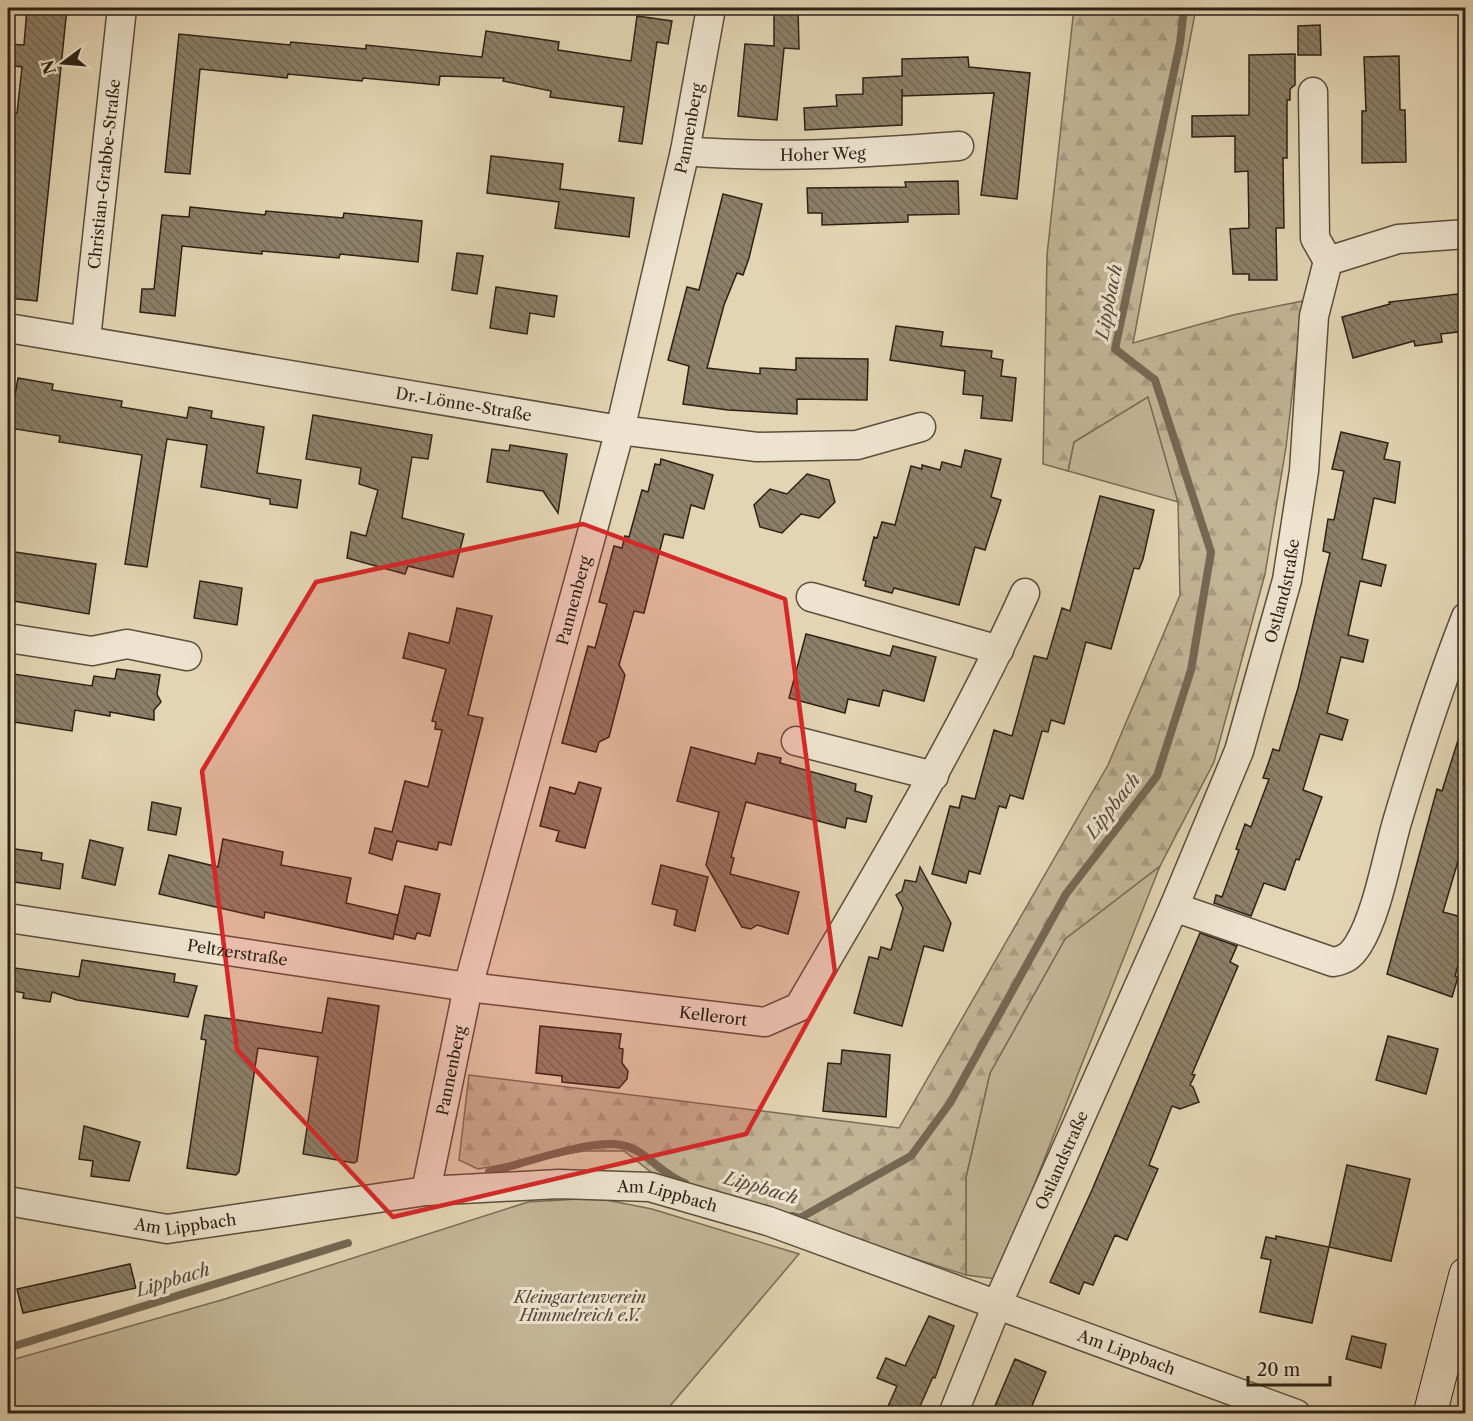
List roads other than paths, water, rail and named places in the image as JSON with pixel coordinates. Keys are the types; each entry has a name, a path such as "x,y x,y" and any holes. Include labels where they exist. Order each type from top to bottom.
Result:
{"main road":[{"path":"1430,1413 1466,1274"}],"street":[{"name":"Christian-Grabbe-Straße","path":"86,339 122,8"},
{"name":"Pannenberg","path":"426,1191 468,987 620,430 685,152 711,8"},
{"path":"1313,92 1315,238 1328,261 1398,239 1466,234"},
{"name":"Hoher Weg","path":"685,152 744,156 836,156 959,146"},
{"name":"Ostlandstraße","path":"953,1413 997,1305 1174,907 1239,751 1287,580 1304,471 1314,316 1328,261"},
{"name":"Dr.-Lönne-Straße","path":"8,328 86,339 620,430 757,447 857,445 921,427"},
{"name":"Kellerort","path":"468,987 765,1022 799,1007 934,776 999,650 1025,593"},
{"path":"811,597 999,650"},
{"path":"1174,907 1333,962 1344,960 1352,953 1359,943 1372,909 1427,718 1466,617"},
{"path":"8,638 92,651 127,644 187,656"},
{"path":"795,741 934,776"},
{"name":"Peltzerstraße","path":"8,918 468,987"},
{"name":"Am Lippbach","path":"8,1201 167,1229 426,1191 559,1184 650,1187 768,1221 1296,1413"}],"waterway":[{"name":"Lippbach","path":"792,1216 800,1218 911,1156 950,1103 1066,894 1157,776 1191,670 1211,552 1155,380 1115,349 1180,43 1184,8"},
{"name":"Lippbach","path":"489,1172 556,1153 608,1144 630,1147 669,1175 685,1183"},
{"name":"Lippbach","path":"8,1348 348,1243"}],"park label":[{"name":"Kleingartenverein Himmelreich e.V.","path":"580,1306"}]}
